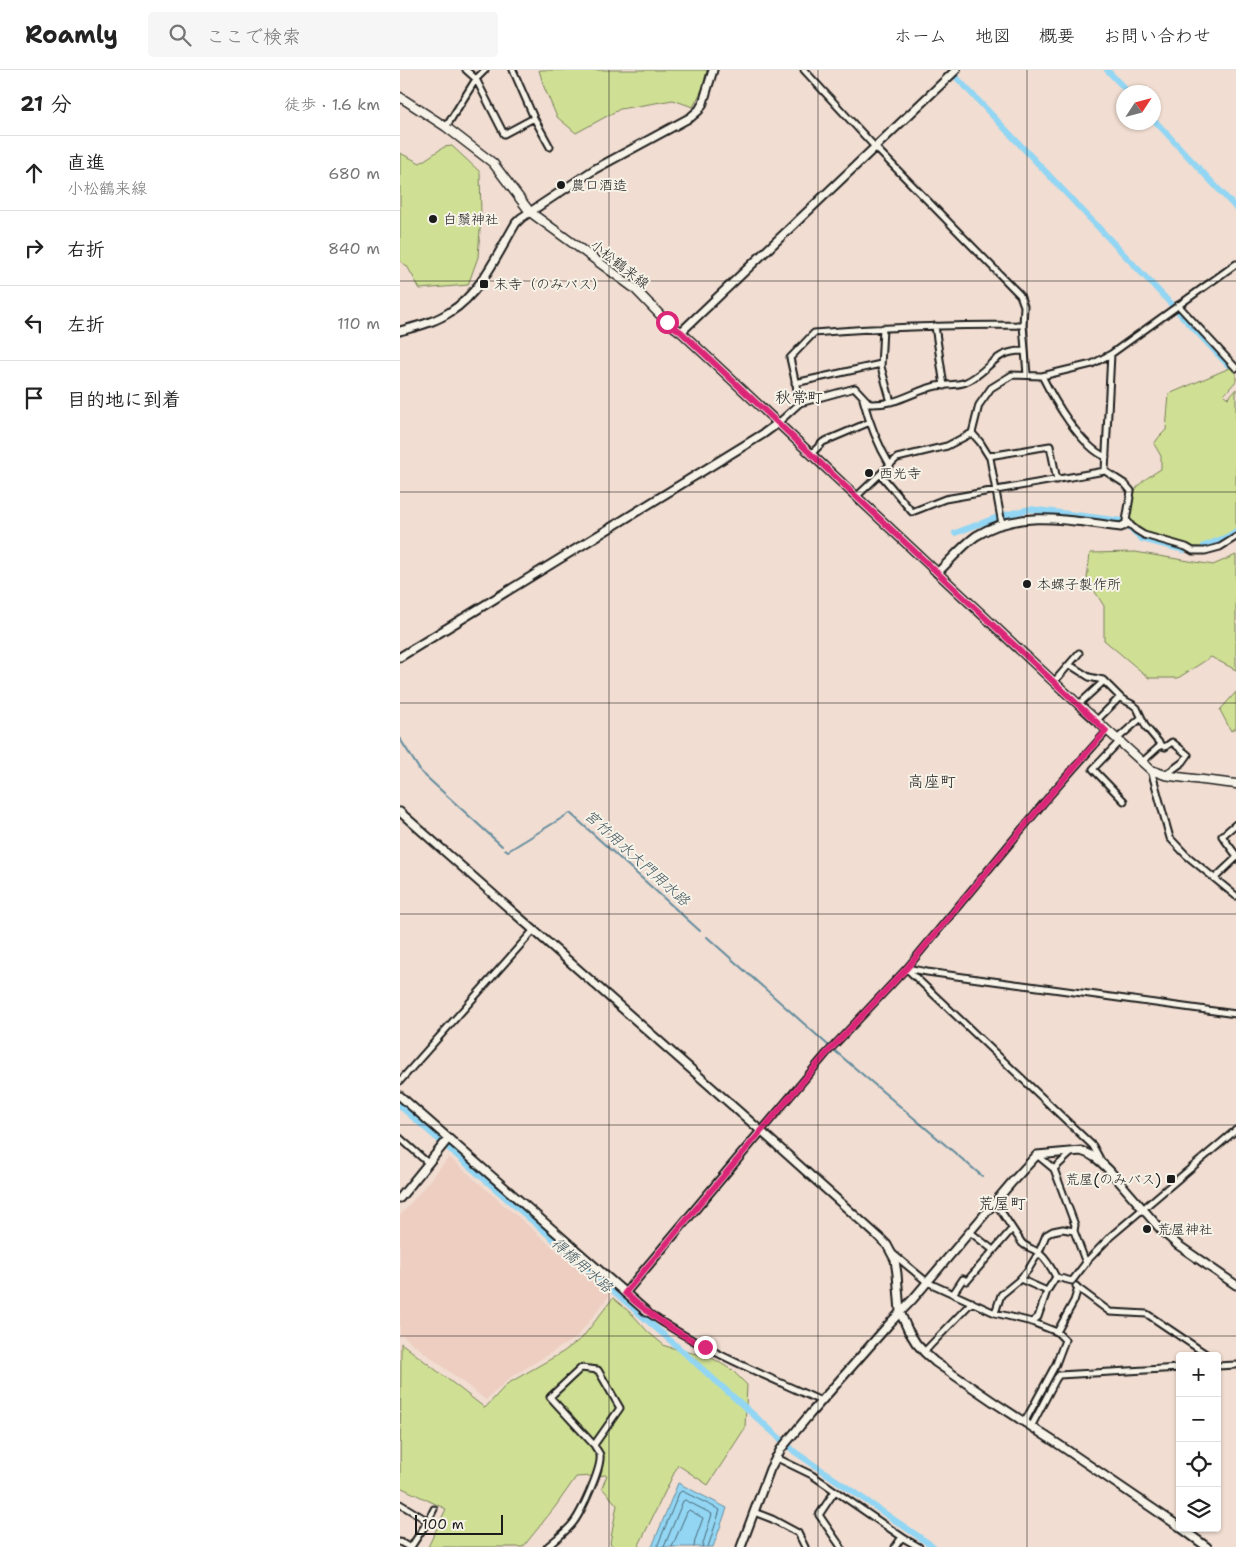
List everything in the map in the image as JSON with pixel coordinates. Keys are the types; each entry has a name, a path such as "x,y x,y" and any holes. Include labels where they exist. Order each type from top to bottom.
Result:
{"main road":[{"name":"小松鶴来線","path":"400,97 446,127 493,163 530,212 634,288 667,322 681,332 1106,731 1151,770 1165,775 1236,784"}],"street":[{"path":"466,70 476,79 504,134 534,118"},
{"path":"446,127 476,79 485,70"},
{"path":"513,70 534,118 550,148"},
{"path":"400,331 422,326 460,305 484,277 516,223 530,212 594,168 695,114 703,102 713,70"},
{"path":"804,70 1020,295 1024,306 1023,325 1027,375"},
{"path":"681,332 956,70"},
{"path":"856,497 897,458 946,446 972,433 979,404 991,388 1012,375 1042,376 1092,364 1111,354 1236,264"},
{"path":"1178,305 1236,368"},
{"path":"800,403 790,358 814,333 935,326 1023,325"},
{"path":"935,326 944,386"},
{"path":"883,328 881,367 891,402"},
{"path":"400,657 763,434 800,403 855,388 870,404 884,404 936,386 964,382 977,376 996,358 1012,351 1025,351"},
{"path":"1106,471 1111,354"},
{"path":"795,383 881,364"},
{"path":"1042,376 1052,397 1086,442 1097,454 1106,457"},
{"path":"862,396 870,422 890,465"},
{"path":"811,454 823,442 870,422"},
{"path":"972,433 989,456 1002,524"},
{"path":"989,456 1050,446 1057,480"},
{"path":"881,475 912,512 945,499 1106,471 1125,484 1131,492 1126,521 1144,535 1186,546 1193,551 1212,549 1236,537"},
{"path":"937,573 976,537 1002,524 1015,520 1043,518 1121,527 1128,523"},
{"path":"1054,682 1079,653"},
{"path":"1070,665 1089,677 1104,681 1120,697 1132,704 1146,727 1161,746"},
{"path":"1078,704 1104,681"},
{"path":"1096,721 1120,697"},
{"path":"1124,801 1093,769 1141,718"},
{"path":"625,1293 826,1054 907,968 1051,794 1106,731"},
{"path":"1142,762 1161,746 1165,747 1172,742 1188,756 1165,775"},
{"path":"1151,770 1170,838 1186,855 1236,896"},
{"path":"400,812 880,1238 895,1260 900,1312 908,1330 924,1352 947,1370 1176,1525"},
{"path":"1215,878 1236,857 1222,836 1236,824"},
{"path":"400,1081 533,931"},
{"path":"907,968 966,978 1236,1014"},
{"path":"907,968 1093,1146 1101,1162"},
{"path":"400,1096 445,1142 646,1312 673,1330 705,1347 821,1401"},
{"path":"1072,1281 1111,1236 1236,1130"},
{"path":"400,1138 428,1163"},
{"path":"400,1198 403,1189 445,1142"},
{"path":"741,1547 775,1457 787,1441 1038,1155 1081,1151 1088,1153 1101,1162 1162,1231 1178,1246 1236,1285"},
{"path":"1054,1169 1073,1152"},
{"path":"1038,1155 1054,1169 1075,1225 1074,1230 1078,1244 1086,1263"},
{"path":"995,1202 1022,1243 1038,1252 1056,1277 1072,1281 1078,1288 1110,1312 1147,1314 1203,1352"},
{"path":"953,1294 963,1279 967,1280 1012,1229"},
{"path":"995,1313 1001,1295 1028,1270 1046,1236 1053,1231 1063,1229 1074,1230"},
{"path":"970,1232 993,1250"},
{"path":"890,1251 927,1282 995,1313 1032,1322 1056,1332 1065,1340 1028,1425"},
{"path":"1032,1322 1038,1317 1047,1291 1056,1277"},
{"path":"1020,1279 1047,1291"},
{"path":"1056,1332 1074,1301 1078,1288"},
{"path":"924,1352 972,1302"},
{"path":"1221,1366 1236,1365"},
{"path":"547,1547 566,1531 579,1514 599,1463 600,1454 550,1397 581,1368 598,1370 620,1408 594,1446"},
{"path":"1028,1425 1059,1376 1176,1368"},
{"path":"775,1457 812,1475 919,1547"},
{"path":"835,1491 819,1515 841,1547"},
{"path":"400,1504 428,1521"},
{"path":"400,1542 410,1547 434,1509"},
{"path":"754,1512 798,1533 805,1547"},
{"path":"1186,1532 1207,1547"},
{"path":"895,1547 902,1537"}],"shaded area":[{"path":"449,1157 609,1296 577,1337 511,1377 486,1400 402,1335 400,1337 400,1216"}],"green space":[{"path":"539,70 707,70 702,90 693,107 673,100 620,109 576,133 557,117"},
{"path":"452,146 480,172 481,216 478,257 468,285 420,289 407,266 400,261 400,153 420,163 444,147"},
{"path":"1232,367 1236,373 1236,381 1224,395 1228,398 1236,389 1236,531 1218,544 1200,547 1193,547 1144,534 1129,520 1132,501 1139,485 1161,469 1161,456 1154,444 1166,430 1169,394"},
{"path":"1135,552 1213,565 1236,555 1236,670 1211,657 1178,678 1149,678 1104,640 1104,606 1087,579 1090,553"},
{"path":"1236,692 1236,728 1231,731 1220,710"},
{"path":"613,1298 665,1346 712,1358 732,1370 747,1385 745,1428 708,1485 678,1465 638,1547 614,1547 610,1543 617,1505 602,1488 607,1475 576,1477 523,1547 428,1547 446,1509 400,1487 401,1343 485,1408 507,1384 563,1352 582,1338"}],"water":[{"path":"678,1483 727,1508 713,1547 652,1547"}],"waterway":[{"path":"1107,70 1121,85"},
{"path":"955,76 1171,304"},
{"path":"1161,128 1236,208"},
{"path":"1179,313 1228,365"},
{"path":"1005,515 1030,509 1122,521"},
{"path":"955,533 998,517"},
{"path":"1128,526 1142,539 1184,550"},
{"path":"1204,546 1236,532"},
{"name":"宮竹用水大門用水路","path":"400,739 421,772 502,846"},
{"name":"宮竹用水大門用水路","path":"505,849 508,851 570,813 700,931"},
{"name":"宮竹用水大門用水路","path":"707,937 829,1046"},
{"name":"宮竹用水大門用水路","path":"835,1051 982,1176"},
{"name":"得橋用水路","path":"400,1106 671,1341 795,1452 934,1547"}],"place":[{"name":"農口酒造","path":"561,185"},
{"name":"白鬚神社","path":"433,219"},
{"name":"末寺（のみバス）","path":"484,284"},
{"name":"西光寺","path":"869,473"},
{"name":"本螺子製作所","path":"1027,584"},
{"name":"荒屋(のみバス)","path":"1171,1179"},
{"name":"荒屋神社","path":"1147,1229"}],"district":[{"name":"秋常町","path":"799,397"},
{"name":"高座町","path":"932,781"},
{"name":"荒屋町","path":"1002,1203"}],"route":[{"path":"667,322 681,332 1106,731 1051,794 907,968 826,1054 625,1293 646,1312 673,1330 705,1347"}]}
